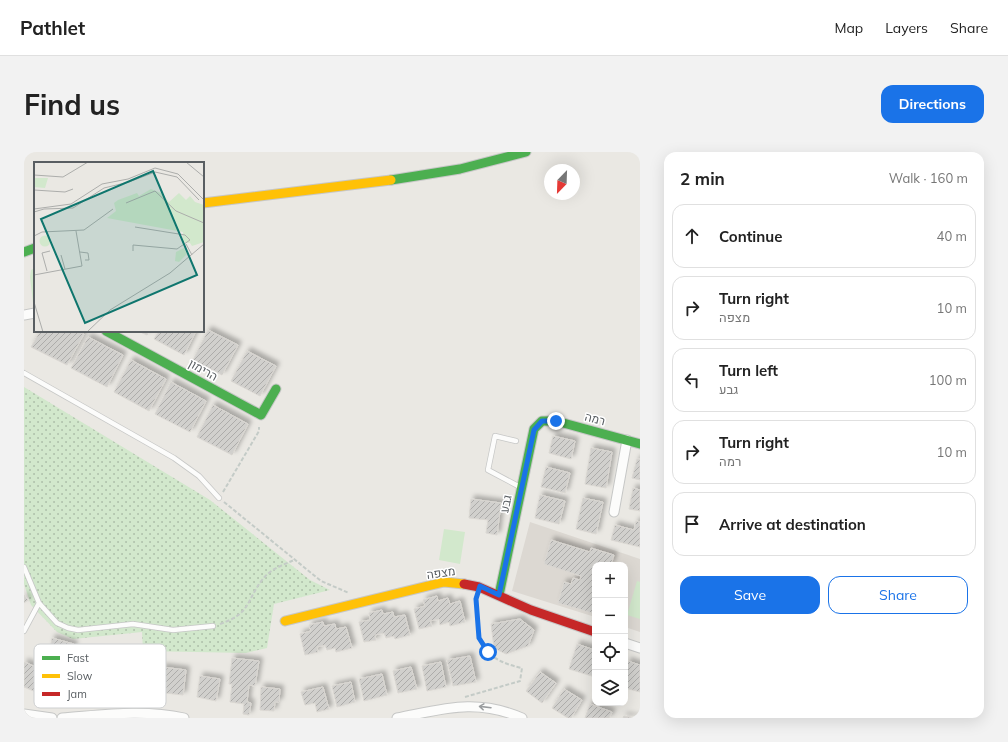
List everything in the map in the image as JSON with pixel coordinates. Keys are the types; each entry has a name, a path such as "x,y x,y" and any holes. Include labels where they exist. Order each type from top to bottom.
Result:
{"street":[{"path":"204,203 416,177 460,169 526,152"},
{"path":"24,252 34,248"},
{"path":"24,315 34,313"},
{"name":"הרימון","path":"108,332 261,416"},
{"path":"261,416 276,389"},
{"name":"רמה","path":"542,421 556,421 640,444"},
{"name":"גבע","path":"499,595 534,430 542,421"},
{"path":"614,512 627,440"},
{"name":"מצפה","path":"284,621 444,582 460,582 480,586 531,610 592,631"},
{"path":"628,644 640,648"},
{"path":"397,718 468,706 506,711 522,718"},
{"path":"62,718 139,712 157,713 184,718"},
{"path":"24,714 52,718"}],"lane":[{"path":"24,373 174,458 199,476 219,498"},
{"path":"516,441 495,436 488,470 522,488"},
{"path":"24,567 39,603 57,623 78,630 133,624 173,630 213,626"},
{"path":"24,631 39,603"}],"path":[{"path":"261,416 259,431 219,498 321,580 355,596"},
{"path":"213,626 235,618 244,610 266,576 279,566 295,560"},
{"path":"457,707 466,696 520,681 522,668 505,664 488,652 479,638 476,599 480,586"}],"shaded area":[{"path":"530,522 640,559 640,632 628,628 628,562 592,562 592,616 512,591"}],"green space":[{"path":"34,268 34,303 30,277 31,270"},
{"path":"24,387 210,500 310,580 330,590 274,604 267,648 246,653 166,651 166,644 143,644 142,632 73,639 57,632 31,605 24,584"},
{"path":"444,529 465,532 460,564 439,560"},
{"path":"637,581 640,582 640,619 628,615"}],"building":[{"path":"208,330 238,345 222,375 193,360"},
{"path":"39,332 80,332 84,334 67,365 31,347"},
{"path":"140,332 148,332 147,335"},
{"path":"158,332 196,332 184,355 154,339"},
{"path":"88,337 123,355 107,387 71,368"},
{"path":"247,351 276,366 260,396 231,381"},
{"path":"131,360 166,379 149,411 114,392"},
{"path":"171,382 206,401 190,432 155,414"},
{"path":"213,405 248,424 232,455 197,437"},
{"path":"553,436 575,441 571,459 549,453"},
{"path":"591,448 612,452 606,488 585,484"},
{"path":"637,459 640,459 640,480 632,478"},
{"path":"546,467 570,473 565,493 541,487"},
{"path":"633,488 640,490 640,511 629,509"},
{"path":"540,495 565,501 559,524 535,518"},
{"path":"583,498 603,502 596,534 576,529"},
{"path":"471,499 501,503 497,535 486,533 488,520 469,518"},
{"path":"636,521 640,522 640,547 611,540 615,525 634,530"},
{"path":"551,540 590,552 591,548 614,555 612,562 592,562 592,613 558,603 564,582 571,584 573,578 580,580 581,576 544,564"},
{"path":"24,595 28,600 24,603"},
{"path":"437,596 438,601 448,598 450,604 460,601 465,622 450,626 449,622 440,625 439,619 430,621 432,626 419,629 414,609 425,606 423,600"},
{"path":"382,610 383,614 393,612 394,617 405,615 410,635 395,639 394,636 386,638 384,633 375,635 376,640 364,642 359,622 370,620 369,613"},
{"path":"520,619 534,630 528,646 506,654 494,648 491,624"},
{"path":"323,622 324,626 335,624 336,629 346,627 352,648 336,652 335,648 327,650 325,645 317,647 318,652 305,655 300,634 311,631 309,625"},
{"path":"52,638 74,644 51,644"},
{"path":"577,644 592,649 592,676 569,669"},
{"path":"470,656 476,682 453,686 447,660"},
{"path":"232,658 259,661 255,686 249,685 247,702 251,703 249,715 243,714 244,704 230,702 232,684 229,684"},
{"path":"628,661 640,665 640,692 628,689"},
{"path":"24,662 34,666 34,691 24,687"},
{"path":"441,662 446,687 427,691 422,666"},
{"path":"411,667 417,689 398,693 393,671"},
{"path":"166,668 186,670 183,695 166,693"},
{"path":"540,672 556,683 542,703 526,691"},
{"path":"382,674 387,695 364,701 359,679"},
{"path":"200,676 220,679 216,701 197,697"},
{"path":"351,682 355,702 337,707 332,686"},
{"path":"261,687 280,689 279,702 275,702 274,711 260,710"},
{"path":"323,687 329,709 317,712 315,703 305,705 301,692"},
{"path":"564,689 582,700 571,718 568,718 552,708"},
{"path":"590,704 612,712 609,718 585,718"},
{"path":"624,716 638,718 623,718"}],"traffic: fast":[{"path":"391,180 460,169 526,152"},
{"path":"24,252 34,248"},
{"path":"108,332 261,415 276,389"},
{"path":"499,595 534,429 542,421 556,421 640,444"}],"traffic: slow":[{"path":"204,203 391,180"},
{"path":"285,621 444,582 464,584"}],"traffic: jam":[{"path":"464,584 479,587 531,610 592,631"}],"route":[{"path":"488,652 479,638 476,618 476,599 480,586 499,595 534,430 542,421 556,421"}]}
